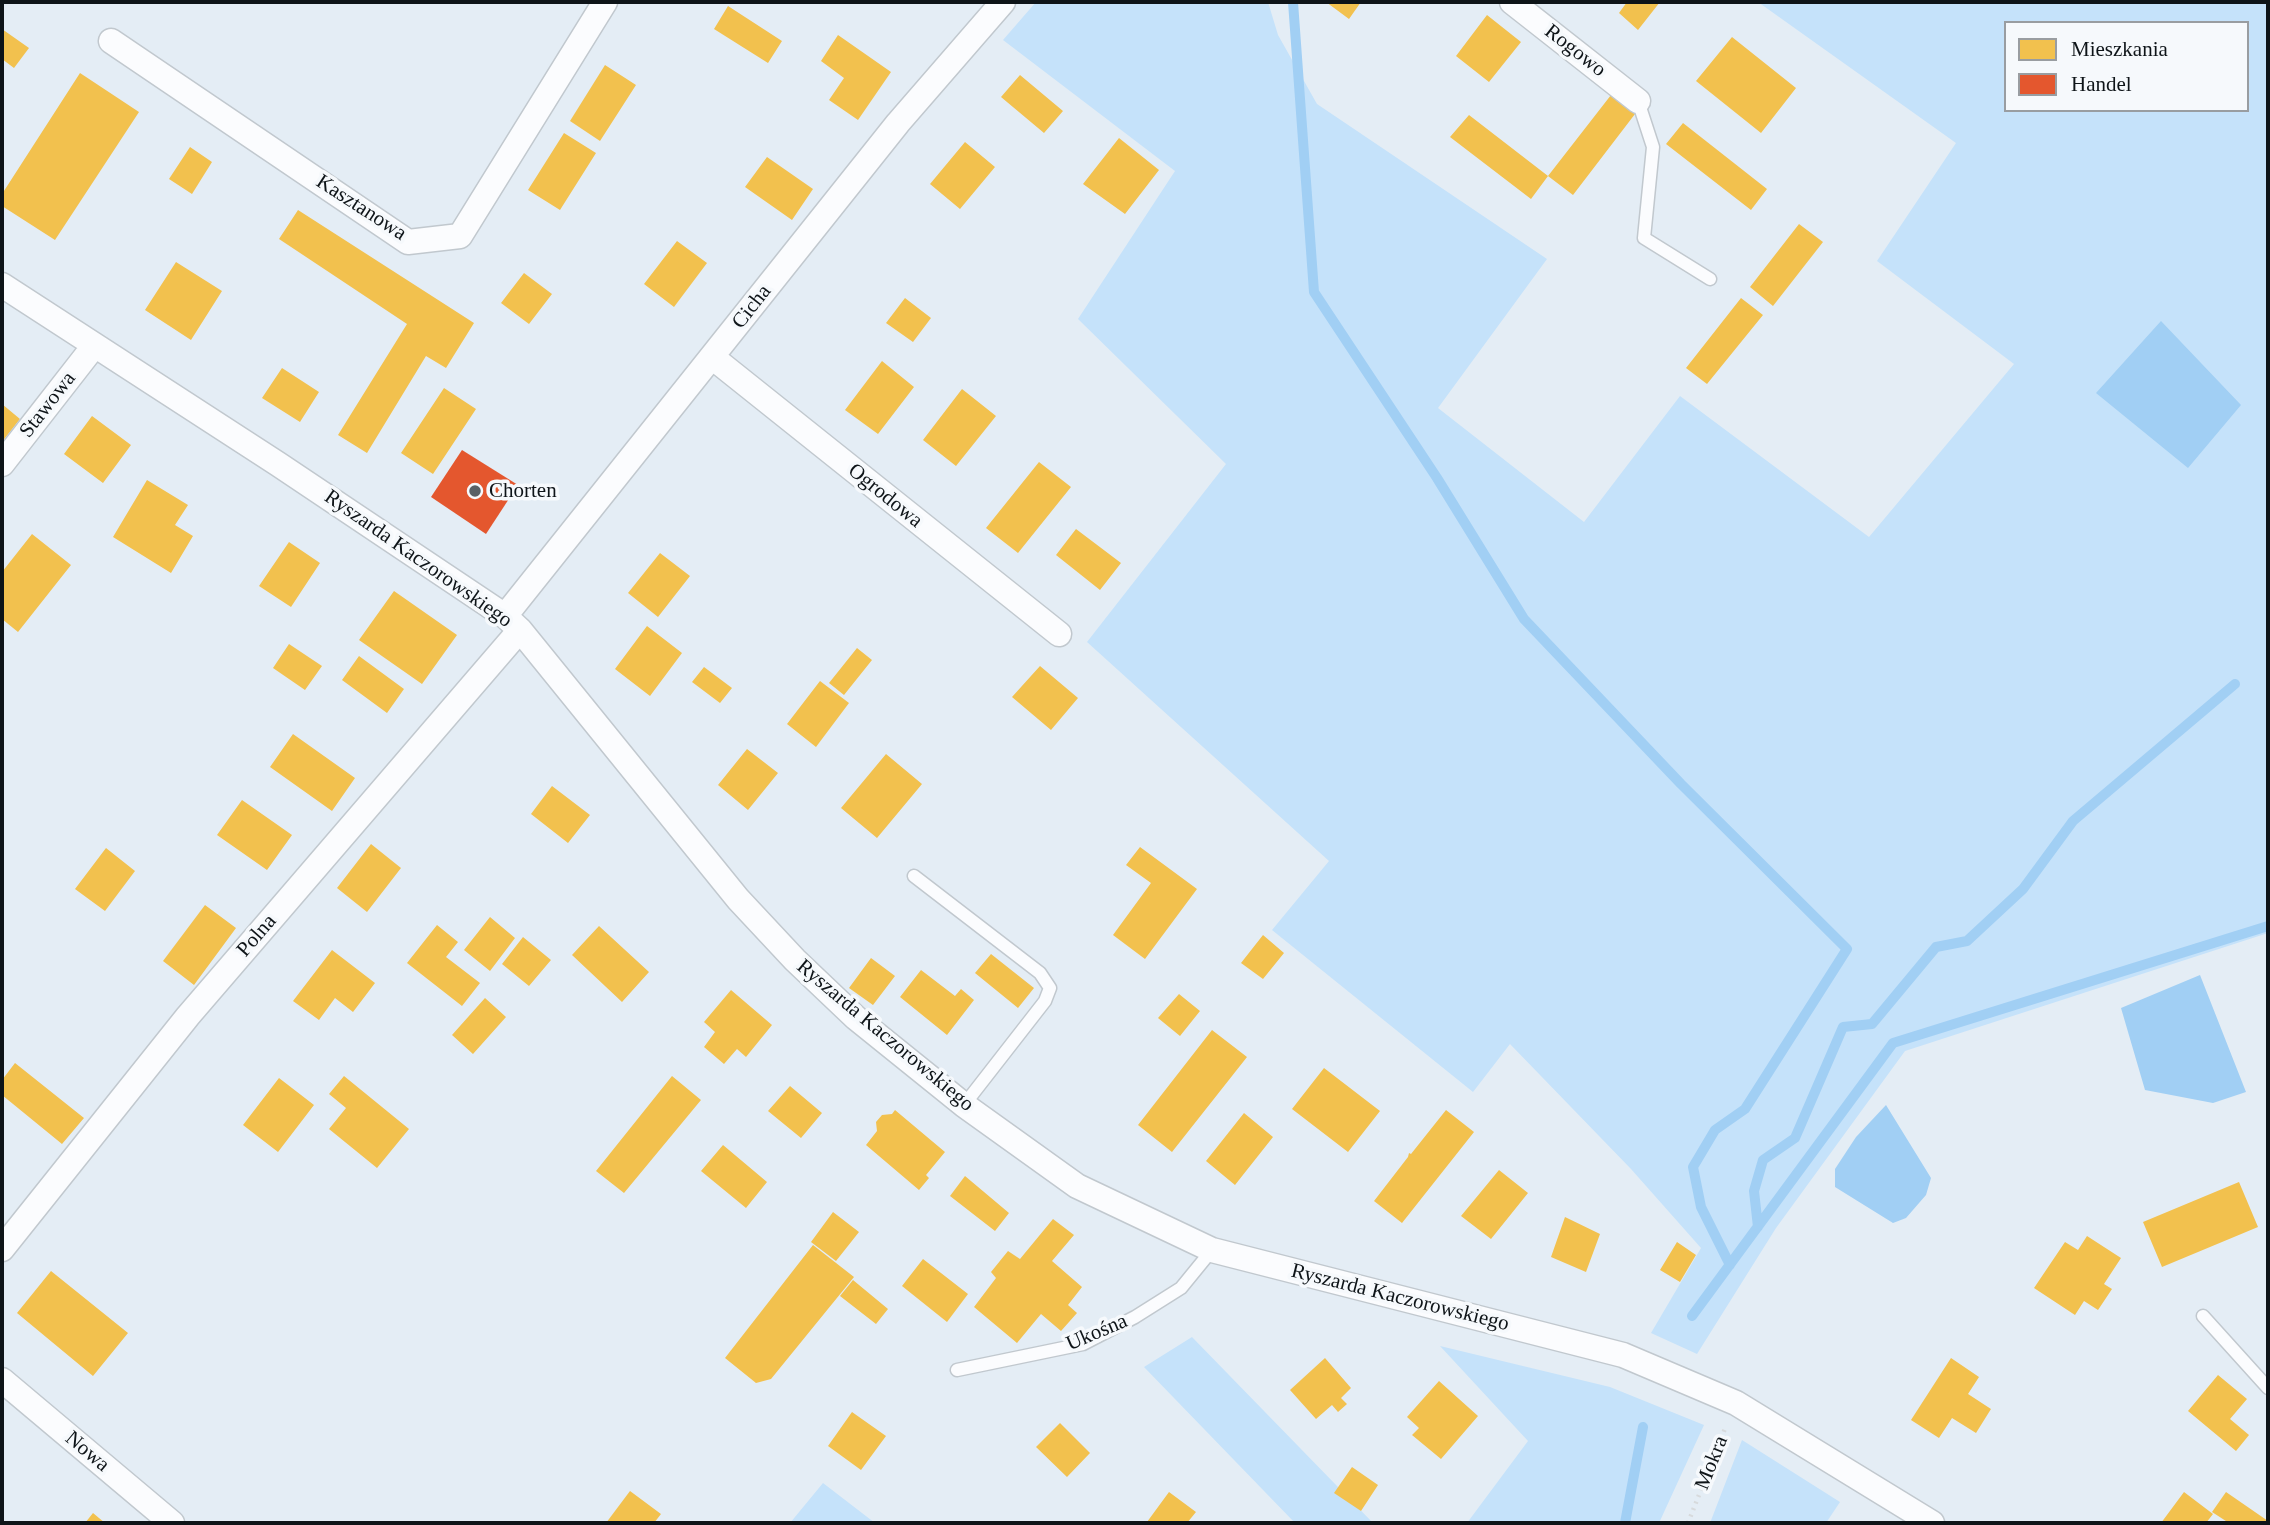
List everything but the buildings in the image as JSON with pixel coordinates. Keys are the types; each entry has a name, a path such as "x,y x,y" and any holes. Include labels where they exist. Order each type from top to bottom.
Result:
{"street":[{"name":"Kasztanowa","path":"111,41 408,242 460,236 605,2"},
{"name":"Cicha","path":"513,623 712,357 898,123 1003,2"},
{"name":"Rogowo","path":"1512,2 1638,101"},
{"name":"Ryszarda Kaczorowskiego","path":"2,285 278,464 513,623 747,910 795,960 856,1017 964,1105 1077,1186 1212,1250 1623,1355 1735,1403 1932,1523"},
{"name":"Stawowa","path":"2,464 94,346"},
{"name":"Ogrodowa","path":"712,357 1059,634"},
{"name":"Polna","path":"2,1249 188,1017 513,623"},
{"name":"Nowa","path":"2,1380 172,1523"}],"lane":[{"path":"1638,101 1653,147 1644,238 1710,279"},
{"path":"914,876 1040,973 1050,988 1045,1001 964,1105"},
{"name":"Ukośna","path":"957,1370 1083,1344 1135,1317 1181,1288 1212,1250"},
{"path":"2203,1316 2268,1388"}],"path":[{"name":"Mokra","path":"1688,1523 1735,1403"}],"shaded area":[{"path":"1036,2 1268,2 1278,35 1317,104 1547,259 1438,408 1584,522 1680,396 1869,537 2014,364 1877,261 1956,143 1758,2 2268,2 2268,933 1905,1051 1776,1228 1697,1354 1651,1333 1701,1248 1631,1169 1510,1044 1473,1092 1272,930 1329,861 1087,642 1226,464 1078,319 1175,171 1003,40"},
{"path":"2161,321 2241,405 2188,468 2096,393"},
{"path":"2200,975 2246,1092 2213,1103 2145,1090 2121,1008"},
{"path":"1886,1105 1931,1178 1926,1195 1906,1218 1893,1223 1835,1187 1835,1169 1856,1137"},
{"path":"1192,1337 1373,1523 1295,1523 1144,1367"},
{"path":"1440,1346 1610,1387 1704,1425 1659,1523 1467,1523 1528,1441"},
{"path":"1742,1440 1840,1502 1826,1523 1710,1523"},
{"path":"823,1483 875,1523 790,1523"}],"waterway":[{"path":"1293,2 1314,292 1437,478 1524,619 1681,784 1847,949 1745,1109 1715,1130 1693,1167 1701,1207 1730,1265"},
{"path":"1758,1227 1754,1191 1763,1160 1795,1138 1843,1027 1872,1024 1936,947 1967,941 2023,889 2073,821 2235,684"},
{"path":"1692,1316 1893,1043 2268,926"},
{"path":"1625,1523 1643,1427"}],"place":[{"name":"Chorten","path":"475,491"}]}
